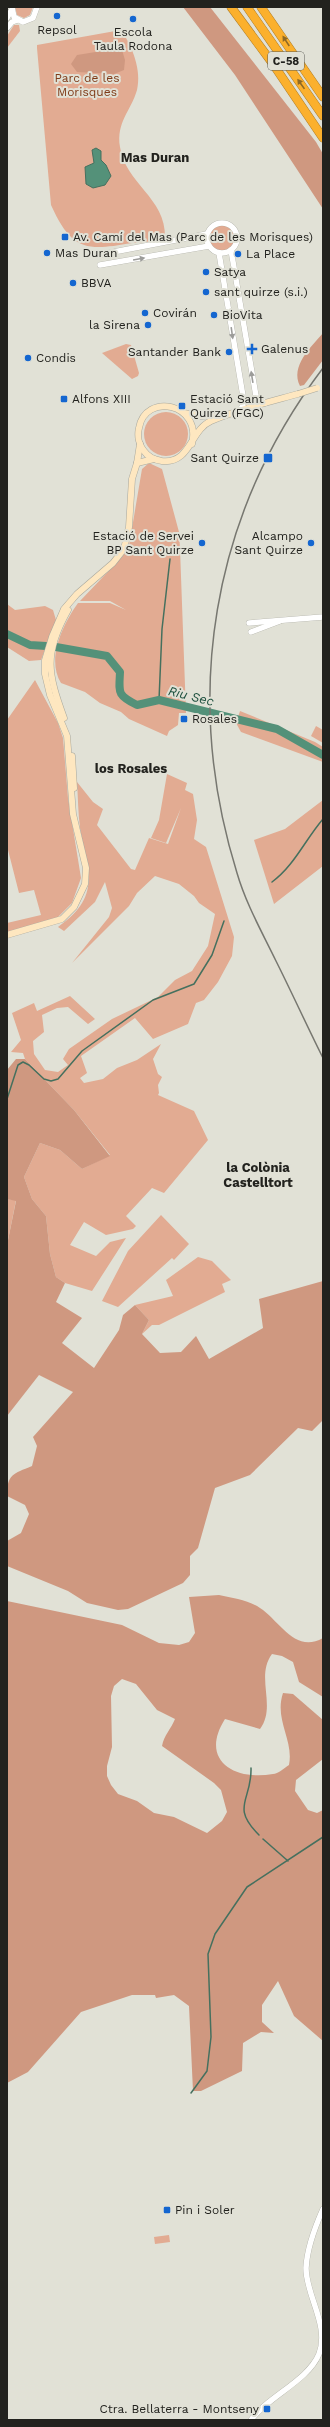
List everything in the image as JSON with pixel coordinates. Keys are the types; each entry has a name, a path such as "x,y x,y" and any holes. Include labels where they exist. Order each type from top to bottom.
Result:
{"highway":[{"name":"C-58","path":"231,7 273,64 323,138"},
{"name":"C-58","path":"247,7 323,116"},
{"path":"261,7 276,26"},
{"path":"264,7 323,97"}],"main road":[{"path":"7,935 54,923 64,917 74,907 84,887 86,875 69,780 67,736 47,685 46,660 60,616 77,594 113,563 124,549 129,527 132,479 137,464 140,444 140,424 143,417 152,410 167,406 184,413 205,416 228,414 320,387"},
{"path":"184,413 192,427 192,444"},
{"path":"140,444 144,452 154,459 166,461 174,460 186,453 207,423 228,414"},
{"path":"137,464 154,459"},
{"path":"76,822 70,742 52,686 49,666 64,618 86,587"}],"street":[{"path":"7,28 12,22 18,20 27,21 33,18 37,7"},
{"path":"11,9 18,20"},
{"path":"7,18 11,9"},
{"path":"219,254 230,250 235,244 236,234 229,224 219,223 212,226 207,234 209,246 219,254 243,396 243,405 240,411"},
{"path":"98,255 207,234"},
{"path":"100,265 209,246"},
{"path":"230,250 256,396 266,404"},
{"path":"249,623 323,617"},
{"path":"251,632 277,622 296,619"},
{"path":"251,2420 307,2370 319,2355 323,2334 309,2287 306,2267 312,2232 323,2209"}],"green space":[{"path":"15,7 33,7 30,15 24,18 17,15"},
{"path":"14,25 19,25 20,31 7,48 7,36"},
{"name":"Parc de les Morisques","path":"121,30 129,43 135,58 138,82 137,90 120,130 120,147 123,160 129,171 153,201 159,212 164,223 165,237 149,242 92,247 82,244 66,231 51,205 37,45"},
{"path":"222,225 231,229 235,238 231,247 222,251 213,247 209,238 213,229"},
{"path":"126,344 131,345 139,373 138,376 132,379 102,353"},
{"path":"170,412 175,413 182,418 187,425 187,443 182,450 175,455 162,456 157,455 150,450 145,443 144,430 145,425 150,418 157,413"},
{"path":"149,463 162,469 179,532 186,713 179,713 178,725 169,731 167,736 129,719 121,712 100,703 85,692 61,683 57,674 55,663 58,642 62,631 72,611 78,603 110,603 126,610 110,601 80,601 122,557 129,546 142,469"},
{"path":"7,604 15,610 45,606 53,610 56,620 41,660 29,661 7,647"},
{"path":"35,680 58,723 63,738 68,798 81,878 72,903 56,919 7,932 7,923 41,915 34,890 19,893 7,846 7,720"},
{"path":"240,711 315,742 323,747 323,762 241,732 236,723"},
{"path":"316,726 323,730 323,743 311,736"},
{"path":"167,774 187,783 185,790 193,794 197,820 194,839 206,847 234,937 232,956 218,982 204,1000 196,1003 188,1024 153,1039 135,1018 81,1056 87,1073 80,1078 84,1083 103,1079 117,1068 137,1060 161,1044 153,1059 158,1074 162,1077 158,1085 158,1095 194,1111 208,1140 164,1193 152,1188 126,1216 136,1226 133,1229 106,1235 84,1222 70,1245 96,1256 110,1242 126,1238 92,1291 65,1283 56,1277 50,1254 46,1216 32,1199 24,1177 40,1143 60,1150 82,1169 110,1155 74,1110 25,1059 23,1053 11,1052 21,1040 12,1013 34,1003 37,1011 70,996 95,1019 88,1024 68,1007 57,1008 42,1015 44,1032 33,1041 34,1054 45,1070 58,1072 68,1065 63,1059 69,1049 112,1019 158,997 175,980 192,971 208,946 215,914 199,903 194,896 179,884 155,876 137,893 129,906 72,963 109,917 112,908 105,882 95,902 64,931 58,927 72,916 81,905 86,894 88,882 88,870 79,822 77,782 93,802 103,809 97,825 131,869 135,870 149,838 168,844 181,808 166,843 151,838 159,820"},
{"path":"323,800 323,866 274,904 254,840 285,829"},
{"path":"7,1199 16,1200 7,1245"},
{"path":"161,1215 189,1244 174,1260 172,1258 118,1307 102,1301 128,1251"},
{"path":"198,1257 212,1261 231,1280 222,1284 225,1292 159,1325 152,1325 142,1334 149,1320 135,1305 173,1296 166,1280"},
{"path":"169,2235 170,2242 155,2244 154,2237"}],"shaded area":[{"path":"183,7 210,7 316,142 323,154 323,209 235,75"},
{"path":"114,49 122,50 125,60 124,70 114,74 77,72 71,64 77,55"},
{"path":"96,148 101,151 101,160 106,165 111,176 105,185 93,188 86,184 85,167 94,163 92,150"},
{"path":"323,333 323,360 304,385 300,386 298,371 303,357"},
{"path":"16,1059 25,1059 74,1110 110,1156 82,1169 60,1150 40,1143 24,1177 32,1199 46,1216 50,1254 56,1277 65,1283 56,1302 82,1318 62,1343 94,1368 119,1330 123,1315 135,1305 149,1320 142,1334 160,1353 181,1352 196,1336 209,1359 263,1328 259,1299 323,1281 323,1420 312,1431 298,1428 250,1475 215,1488 198,1548 190,1556 190,1575 183,1583 128,1609 118,1610 87,1603 68,1591 7,1566 7,1541 21,1533 29,1514 25,1505 7,1496 8,1483 12,1476 16,1473 32,1466 37,1446 33,1437 73,1392 39,1375 7,1416 7,1245 16,1201 7,1199 7,1070"},
{"path":"219,1595 245,1601 260,1608 288,1634 296,1639 304,1642 313,1642 323,1638 323,1697 299,1682 293,1662 282,1656 272,1654 267,1663 265,1672 267,1711 265,1720 260,1729 225,1719 218,1733 216,1746 218,1756 225,1764 234,1770 245,1774 275,1774 289,1765 290,1756 281,1712 283,1693 293,1694 323,1720 323,1759 296,1780 295,1791 308,1810 317,1813 323,1810 323,2041 294,2016 278,1981 262,2005 262,2022 274,2033 261,2032 243,2043 242,2071 201,2091 193,2091 189,2006 174,1995 156,1998 155,1995 132,1995 81,2012 28,2072 7,2083 7,1601 122,1625 159,1643 179,1645 189,1642 195,1633 189,1597","holes":["122,1679 136,1684 157,1710 175,1719 164,1739 162,1746 214,1783 221,1790 227,1812 222,1821 207,1833 174,1817 154,1813 137,1801 118,1794 111,1785 107,1776 107,1766 112,1747 111,1696 114,1686"]}],"waterway":[{"path":"159,700 162,629 170,559"},
{"name":"Riu Sec","path":"7,634 30,645 46,646"},
{"name":"Riu Sec","path":"56,647 107,656 120,672 119,685 121,693 126,699 137,705 159,700 277,729 323,755"},
{"path":"272,882 280,876 293,861 323,819"},
{"path":"7,1099 18,1065 23,1062 29,1065 44,1079 51,1081 58,1079 82,1051 153,1000 194,984 212,955 224,921"},
{"path":"251,1768 249,1788 244,1803 244,1810 250,1825 259,1835"},
{"path":"191,2093 207,2071 211,2037 208,1954 215,1934 247,1887 323,1837"},
{"path":"263,1839 288,1861"}],"railway":[{"path":"323,368 285,425 255,484 232,546 217,610 211,674 211,740 220,807 237,873 255,918 323,1058"}],"place":[{"name":"Repsol","path":"57,16"},
{"name":"Escola Taula Rodona","path":"133,19"},
{"name":"Av. Camí del Mas (Parc de les Morisques)","path":"65,237"},
{"name":"Mas Duran","path":"47,253"},
{"name":"La Place","path":"238,254"},
{"name":"Satya","path":"206,272"},
{"name":"BBVA","path":"73,283"},
{"name":"sant quirze (s.i.)","path":"206,292"},
{"name":"Covirán","path":"145,313"},
{"name":"BioVita","path":"214,315"},
{"name":"la Sirena","path":"148,325"},
{"name":"Galenus","path":"252,349"},
{"name":"Santander Bank","path":"229,352"},
{"name":"Condis","path":"28,358"},
{"name":"Alfons XIII","path":"64,399"},
{"name":"Estació Sant Quirze (FGC)","path":"182,406"},
{"name":"Sant Quirze","path":"268,458"},
{"name":"Estació de Servei BP Sant Quirze","path":"202,543"},
{"name":"Alcampo Sant Quirze","path":"311,543"},
{"name":"Rosales","path":"184,719"},
{"name":"Pin i Soler","path":"167,2210"},
{"name":"Ctra. Bellaterra - Montseny","path":"267,2409"}],"district":[{"name":"Mas Duran","path":"155,157"},
{"name":"los Rosales","path":"131,768"},
{"name":"la Colònia Castelltort","path":"258,1174"}]}
